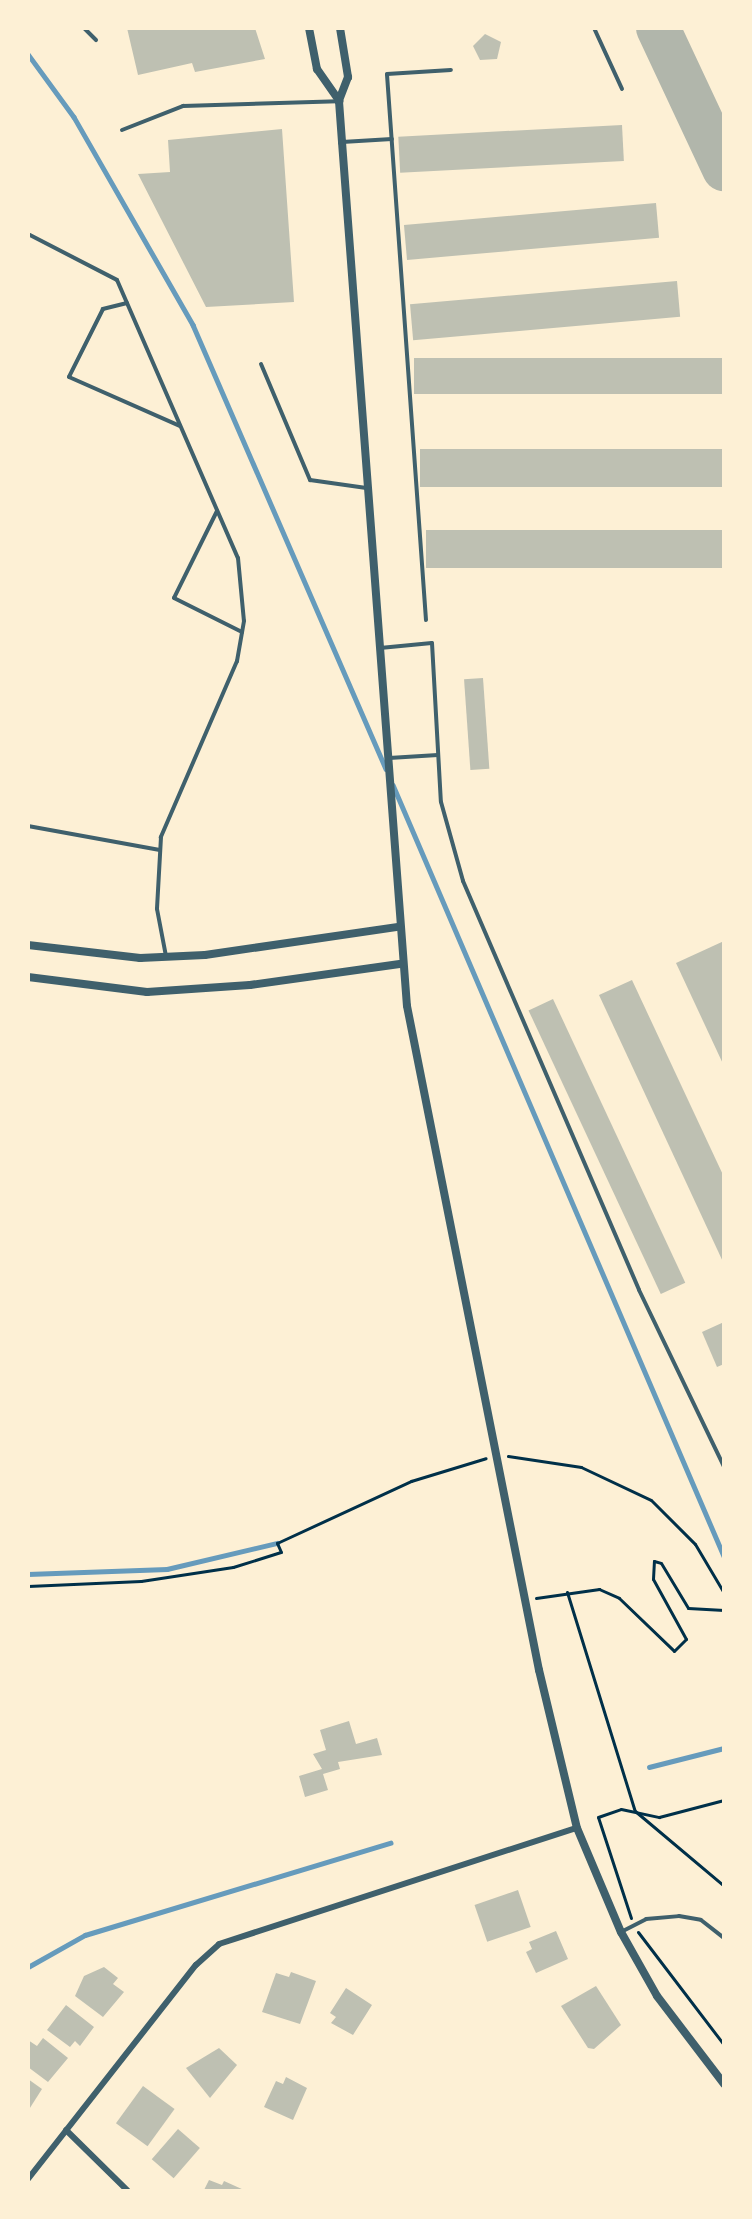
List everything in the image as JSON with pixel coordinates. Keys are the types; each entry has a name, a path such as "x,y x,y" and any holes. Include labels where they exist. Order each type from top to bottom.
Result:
{"street":[{"path":"309,28 317,69 339,101"},
{"path":"340,28 348,77 339,101 400,964 497,1465 577,1828 621,1932 657,1996 723,2085"},
{"path":"28,945 166,956 281,946 398,927"},
{"path":"28,977 147,992 250,985 400,964"},
{"path":"28,2179 196,1965 219,1944 577,1828"},
{"path":"66,2130 127,2190"}],"lane":[{"path":"84,28 96,40"},
{"path":"594,28 622,89"},
{"path":"426,620 387,74 451,70"},
{"path":"122,130 183,106 339,101"},
{"path":"342,142 392,139"},
{"path":"28,234 117,280 238,558 242,632 237,661 161,837 157,909 166,956"},
{"path":"127,303 103,309 69,377 181,426"},
{"path":"261,364 310,480 366,488"},
{"path":"217,510 174,598 242,632"},
{"path":"378,648 432,643 441,802 467,891 639,1290 723,1465"},
{"path":"386,758 438,755"},
{"path":"28,826 160,850"},
{"path":"621,1932 635,1925 679,1916 701,1920 723,1938"}],"path":[{"path":"28,1586 212,1572 281,1552 277,1543"},
{"path":"525,1600 599,1589 619,1599 674,1651 686,1639 653,1579 654,1561 661,1563 688,1608 723,1610"},
{"path":"567,1592 627,1795 635,1811 723,1886"},
{"path":"723,1800 659,1817 635,1811 614,1811 595,1822 635,1925 723,2045"}],"building":[{"path":"127,28 255,28 265,59 195,72 192,63 138,75"},
{"path":"485,34 501,42 497,59 480,60 473,46"},
{"path":"622,125 624,161 400,173 398,137"},
{"path":"282,129 294,302 206,307 138,174 170,172 168,140"},
{"path":"656,203 659,238 407,260 404,225"},
{"path":"677,281 680,317 413,340 410,304"},
{"path":"414,358 724,358 724,394 414,394"},
{"path":"420,449 724,449 724,487 420,487"},
{"path":"426,530 724,530 724,568 426,568"},
{"path":"483,678 489,769 470,770 464,679"},
{"path":"724,941 724,1066 676,963"},
{"path":"632,980 724,1177 724,1264 599,995"},
{"path":"553,999 685,1283 661,1294 529,1010"},
{"path":"724,1322 724,1364 717,1367 702,1332"},
{"path":"349,1721 356,1744 377,1738 382,1755 338,1762 340,1769 323,1774 328,1790 305,1797 299,1776 322,1769 313,1754 326,1750 320,1730"},
{"path":"518,1890 531,1927 487,1942 475,1905"},
{"path":"556,1931 568,1959 536,1973 526,1952 532,1949 529,1942"},
{"path":"104,1967 118,1978 113,1984 124,1992 103,2017 75,1996 84,1976"},
{"path":"291,1972 316,1981 300,2024 262,2012 276,1973 289,1977"},
{"path":"596,1986 621,2025 594,2049 588,2048 561,2006"},
{"path":"346,1988 372,2005 353,2035 331,2023 336,2017 330,2013"},
{"path":"66,2005 94,2027 80,2046 75,2041 70,2047 47,2030"},
{"path":"43,2038 68,2058 48,2082 28,2067 28,2040 37,2046"},
{"path":"219,2048 237,2065 210,2098 186,2068"},
{"path":"286,2077 307,2088 293,2120 264,2107 276,2081 283,2084"},
{"path":"28,2079 42,2089 28,2111"},
{"path":"143,2086 175,2109 148,2146 116,2123"},
{"path":"178,2129 200,2148 174,2178 152,2159"},
{"path":"209,2180 222,2185 224,2181 244,2190 204,2190"}],"waterway":[{"path":"28,54 74,117 193,325 386,769"},
{"path":"393,785 724,1556"},
{"path":"28,1574 167,1569 277,1543"},
{"path":"649,1767 724,1748"},
{"path":"28,1967 85,1935 390,1843"}],"taxiway":[{"path":"658,28 724,169"}]}
